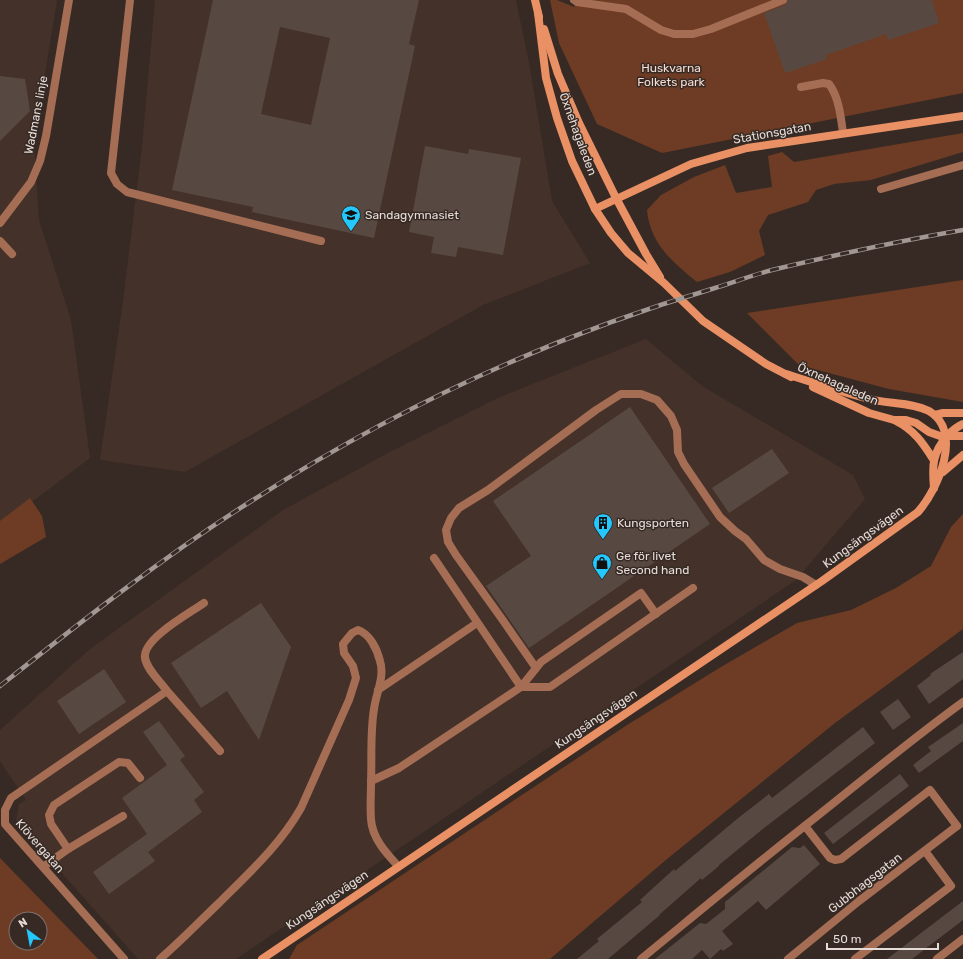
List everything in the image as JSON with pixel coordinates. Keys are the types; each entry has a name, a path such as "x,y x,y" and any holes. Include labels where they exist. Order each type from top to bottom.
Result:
{"street":[{"name":"Wadmans linje","path":"0,223 31,182 40,161 46,136 69,0"},
{"path":"130,0 111,173 117,184 127,192 321,241"},
{"name":"Öxnehagaleden","path":"535,0 558,74 579,123 616,198 646,254 664,283"},
{"path":"574,0 577,2 626,9 661,30 674,34 693,34 711,29 782,0"},
{"name":"Öxnehagaleden","path":"538,13 546,78 557,118 572,162 595,209 610,233 628,253 664,283 703,321 766,364 869,413 894,420 906,420 916,423 929,432 940,436 963,436"},
{"path":"801,87 823,83 829,84 835,95 843,133"},
{"name":"Stationsgatan","path":"595,209 690,164 714,156 747,148 963,116"},
{"path":"881,189 963,166"},
{"path":"1,246 12,254"},
{"name":"Öxnehagaleden","path":"786,374 870,399 920,407 935,414 949,412 963,413"},
{"path":"536,668 456,556 448,542 446,530 451,518 459,508 488,490 596,410 621,394 641,394 657,400 671,416 677,430 678,452 684,464 720,517 746,539 764,560 780,569 803,577 816,585"},
{"path":"935,414 943,423 948,436"},
{"path":"894,420 908,427 920,438 933,460"},
{"path":"935,489 932,469 933,460 937,450 942,441 956,428 963,424"},
{"name":"Kungsängsvägen","path":"264,958 398,866 816,585 918,512 930,498 943,472 948,458 948,436"},
{"name":"Kungsängsvägen","path":"943,472 963,455"},
{"path":"434,558 521,687"},
{"path":"521,687 550,687 693,588"},
{"path":"371,781 399,768 521,687 541,662 642,593 656,614"},
{"path":"204,603 159,634 148,645 145,656 148,667 220,751"},
{"path":"378,690 477,623"},
{"path":"160,959 252,871 282,837 295,819 349,700 356,678 355,671 344,653 343,644 346,638 358,630 365,633 372,642 381,662 381,674 374,708 371,746 371,820 375,836 385,852 398,866"},
{"name":"Klövergatan","path":"124,959 5,824 5,810 11,798 167,691"},
{"path":"641,959 747,871 914,738 963,702"},
{"path":"68,849 51,824 49,815 54,805 119,762 128,763 140,778"},
{"name":"Gubbhagsgatan","path":"788,959 859,901 957,826 930,790 841,859 835,860 830,858 805,826"},
{"path":"43,867 68,849 123,816"},
{"path":"855,959 951,886 925,851"},
{"path":"937,959 963,939"}],"shaded area":[{"path":"0,0 57,0 34,141 39,220 71,320 90,458 0,526"},
{"name":"Sandagymnasiet","path":"155,0 516,0 529,63 552,201 590,263 483,305 185,472 100,460 123,301 142,147"},
{"path":"646,339 702,386 853,475 865,499 796,580 236,959 138,959 16,821 19,804 26,800 0,761 0,730 90,649 283,510 388,453 500,397"}],"green space":[{"name":"Huskvarna Folkets park","path":"550,0 557,0 574,7 577,0 963,0 963,93 662,153 597,124 559,43"},
{"path":"963,133 963,152 871,180 834,184 816,190 808,202 768,215 759,231 765,255 730,272 697,282 679,267 664,251 649,222 647,210 661,195 694,177 725,165 736,193 772,187 768,156 782,152 794,162"},
{"path":"963,280 963,402 889,389 799,365 747,313"},
{"path":"30,498 42,516 46,537 0,564 0,521"},
{"path":"963,514 963,629 835,723 667,859 550,959 289,959 297,945 627,725 721,667 797,623 851,610 896,588 931,566 951,527"},
{"path":"0,858 98,959 0,959"}],"building":[{"name":"Sandagymnasiet","path":"213,0 419,0 409,44 415,46 374,238 252,212 253,207 172,190","holes":["280,27 330,38 311,125 261,114"]},
{"path":"788,0 932,0 939,23 888,40 886,34 826,55 827,59 785,73 764,13 785,5"},
{"path":"0,76 25,79 30,111 0,141"},
{"path":"425,146 468,154 469,149 521,158 503,255 458,247 456,257 431,253 434,237 409,232"},
{"name":"Kungsporten","path":"630,407 710,524 529,648 486,586 531,556 493,501"},
{"path":"772,449 789,473 729,513 712,488"},
{"path":"261,603 291,647 259,740 227,691 201,708 171,663"},
{"path":"963,652 963,679 929,704 917,686 931,675 930,674"},
{"path":"104,669 126,702 79,734 57,701"},
{"path":"898,699 911,717 893,730 880,712"},
{"path":"159,721 185,756 180,760 204,792 194,800 202,812 148,852 155,861 109,894 93,872 147,834 122,798 167,765 143,732"},
{"path":"963,723 963,741 919,773 913,765 931,751 928,747"},
{"path":"863,727 875,743 764,828 702,880 701,878 608,959 577,959 599,941 597,939 642,902 640,900 674,869 675,871 769,794 772,798"},
{"path":"900,774 909,786 833,844 824,833"},
{"path":"804,845 820,864 766,910 758,901 722,931 733,944 723,951 721,949 710,959 702,950 692,959 655,959 700,923 706,924 725,909 725,902 792,847 800,848"},
{"path":"963,901 963,920 912,959 887,959"}],"railway":[{"path":"0,686 155,566 220,521 307,466 419,405 476,378 594,328 758,274 867,248 963,230"}],"place":[{"name":"Sandagymnasiet","path":"351,232"},
{"name":"Kungsporten","path":"603,540"},
{"name":"Ge för livet Second hand","path":"602,580"}]}
